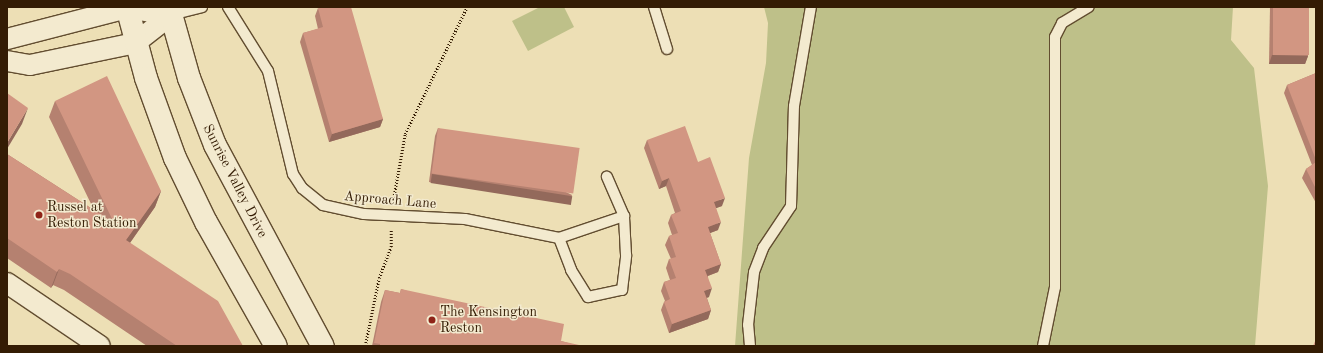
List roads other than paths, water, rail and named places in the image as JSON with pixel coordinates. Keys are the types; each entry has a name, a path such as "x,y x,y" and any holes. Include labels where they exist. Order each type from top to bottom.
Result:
{"main road":[{"path":"127,8 135,43 160,119 190,189 276,346"},
{"name":"Sunrise Valley Drive","path":"170,11 189,78 214,145 323,346"}],"street":[{"path":"7,39 127,8 170,11"},
{"path":"7,61 30,65 135,43 170,11"},
{"path":"7,284 100,346"}],"lane":[{"path":"170,11 202,7"},
{"name":"Approach Lane","path":"228,7 268,71 284,147 302,188 323,205 339,210 392,216 465,219 559,238"},
{"path":"654,7 667,49"},
{"path":"750,346 748,325 754,272 763,248 791,206 794,106 811,7"},
{"path":"1043,346 1055,287 1055,37 1062,23 1089,7"},
{"path":"607,177 624,216 626,255 622,290 588,298 571,270 559,238 624,216"}],"place":[{"name":"Russel at Reston Station","path":"39,215"},
{"name":"The Kensington Reston","path":"432,320"}]}
